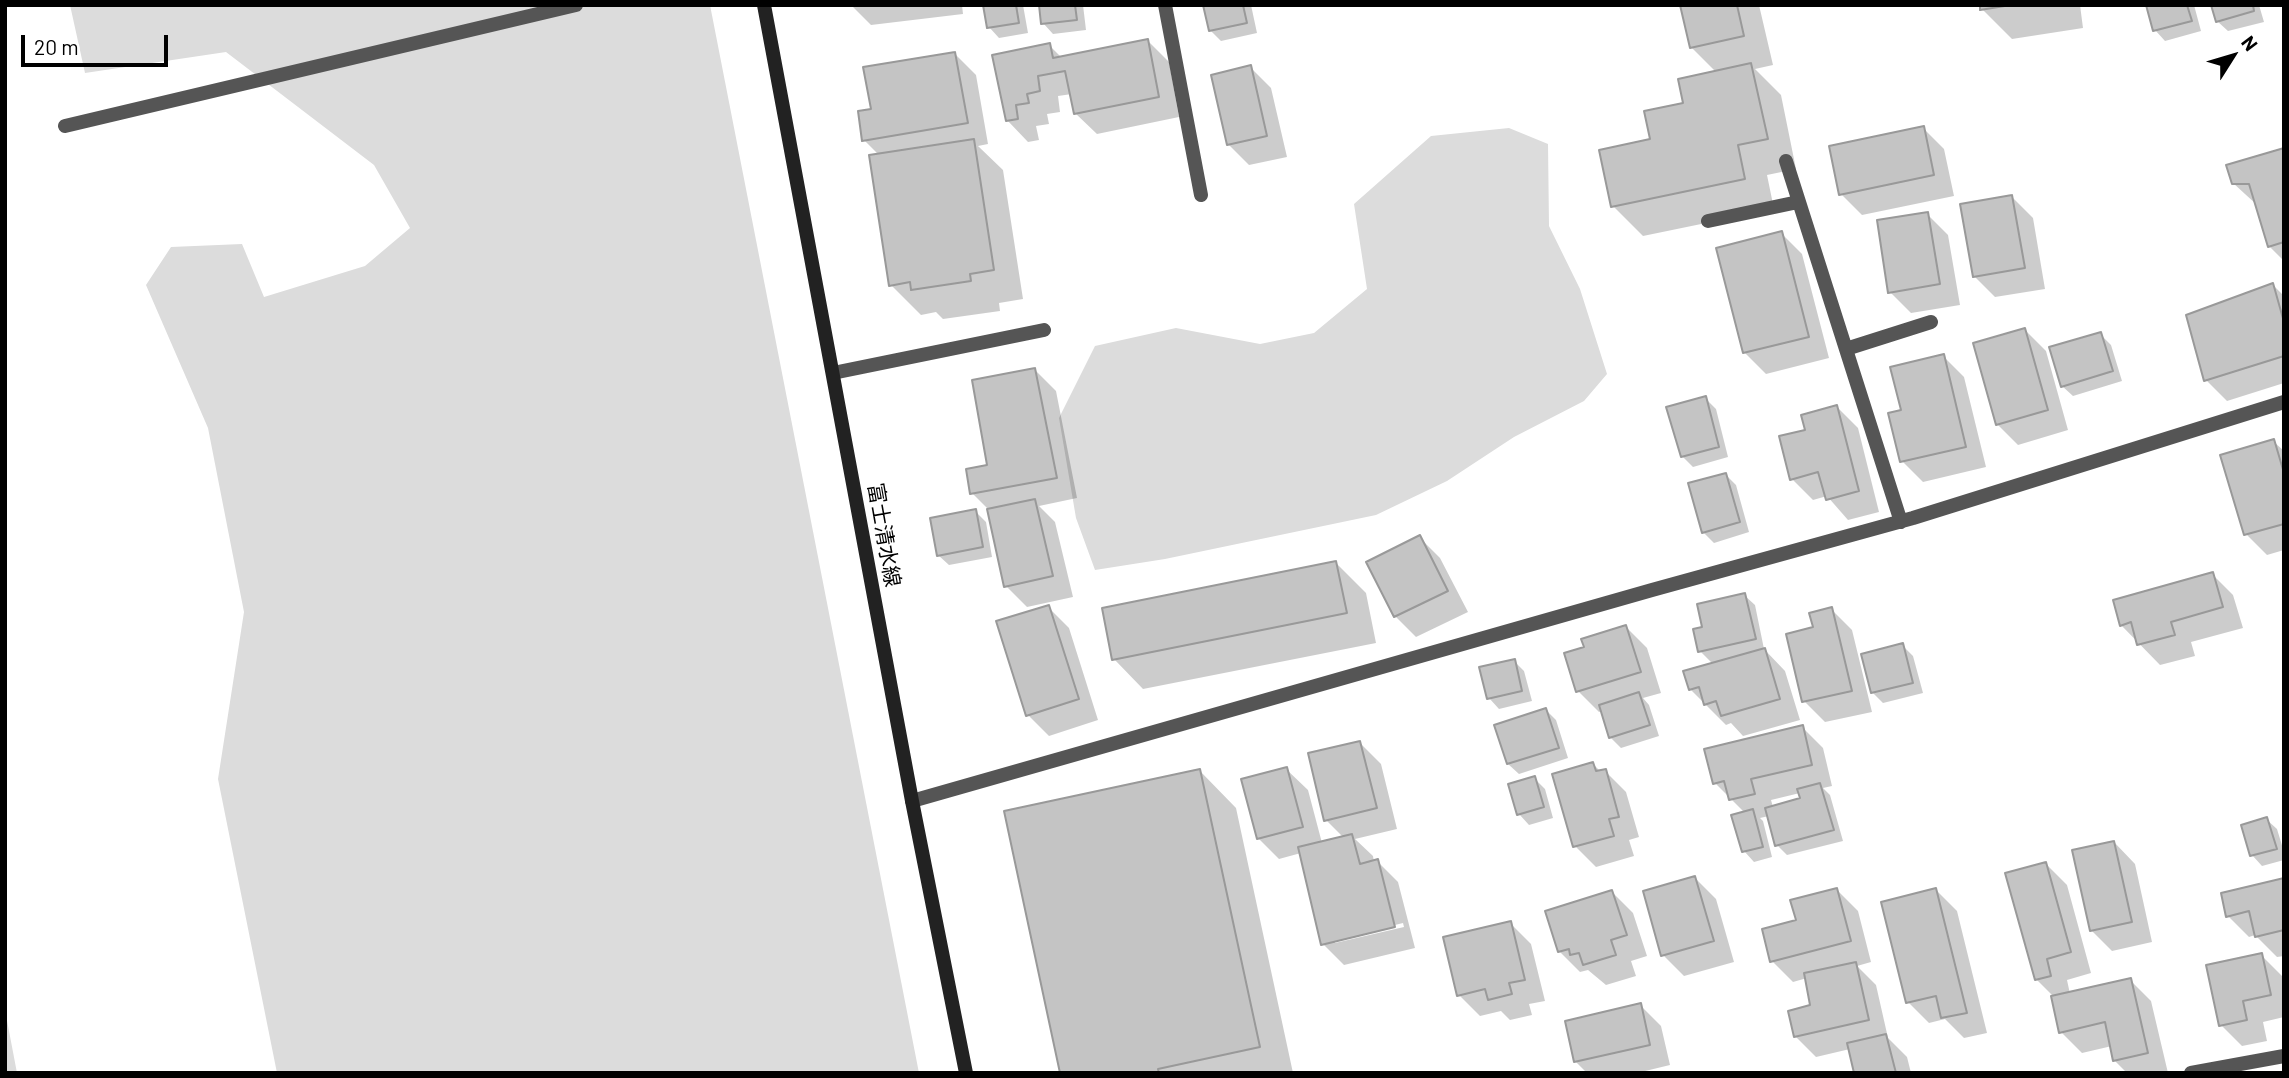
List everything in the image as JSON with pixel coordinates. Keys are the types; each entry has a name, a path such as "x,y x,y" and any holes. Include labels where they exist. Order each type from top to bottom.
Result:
{"main road":[{"name":"富士清水線","path":"764,5 965,1073"}],"street":[{"path":"65,125 576,5"},
{"path":"1165,5 1201,195"},
{"path":"1786,161 1901,522"},
{"path":"1708,221 1798,202"},
{"path":"1846,349 1931,322"},
{"path":"833,373 1044,330"},
{"path":"912,801 1652,590 1901,522 2284,402"},
{"path":"2191,1073 2284,1056"}],"shaded area":[{"path":"70,5 710,5 919,1073 277,1073 218,779 244,612 208,428 146,285 171,247 242,244 264,297 365,266 410,228 374,165 226,52 85,73"},
{"path":"1509,128 1548,144 1549,226 1580,289 1607,374 1584,401 1514,437 1447,481 1376,515 1165,559 1095,570 1076,518 1059,418 1095,346 1176,328 1260,344 1314,333 1367,289 1354,204 1431,136"},
{"path":"5,1010 17,1073 5,1073"}],"building":[{"path":"983,5 1016,5 1019,23 987,28"},
{"path":"1039,5 1075,5 1077,20 1041,24"},
{"path":"1203,5 1243,5 1247,23 1209,31"},
{"path":"1680,5 1737,5 1744,36 1690,48"},
{"path":"1980,5 2011,5 1980,10"},
{"path":"2146,5 2187,5 2192,21 2153,31"},
{"path":"2211,5 2253,5 2254,11 2216,22"},
{"path":"1148,39 1159,97 1074,114 1065,71 1038,76 1040,91 1027,94 1029,103 1016,105 1018,119 1006,121 992,55 1050,43 1053,58"},
{"path":"955,52 968,123 862,141 858,111 871,109 863,67"},
{"path":"1751,63 1768,139 1738,145 1745,179 1611,207 1599,150 1650,139 1644,111 1683,103 1678,79"},
{"path":"1251,65 1267,136 1227,145 1211,75"},
{"path":"1924,126 1934,175 1839,195 1829,146"},
{"path":"974,139 994,270 970,274 971,281 911,290 910,282 889,286 869,155"},
{"path":"2284,148 2284,242 2268,247 2249,184 2232,184 2226,165"},
{"path":"2012,195 2025,268 1973,277 1960,204"},
{"path":"1928,212 1940,284 1888,293 1877,220"},
{"path":"1782,231 1809,337 1743,353 1716,248"},
{"path":"2273,283 2284,322 2284,356 2204,381 2186,315"},
{"path":"2025,328 2048,410 1996,425 1973,343"},
{"path":"2101,332 2113,371 2061,387 2049,347"},
{"path":"1944,354 1966,447 1900,462 1888,413 1901,410 1890,367"},
{"path":"1035,368 1057,478 970,494 966,469 987,465 972,380"},
{"path":"1706,396 1719,447 1681,457 1666,407"},
{"path":"1837,405 1859,491 1826,500 1818,472 1790,480 1779,436 1805,430 1801,415"},
{"path":"2274,439 2284,473 2284,524 2244,535 2220,455"},
{"path":"1726,473 1740,522 1702,533 1688,483"},
{"path":"1035,499 1053,576 1004,587 987,509"},
{"path":"976,509 983,547 937,556 930,518"},
{"path":"1420,535 1448,591 1394,617 1366,562"},
{"path":"1336,561 1347,613 1112,660 1102,608"},
{"path":"2213,572 2223,607 2171,622 2175,635 2137,645 2131,622 2120,626 2113,600"},
{"path":"1745,593 1756,639 1698,652 1693,629 1702,627 1697,604"},
{"path":"1049,605 1079,699 1026,716 996,621"},
{"path":"1832,607 1852,691 1802,702 1786,634 1813,627 1809,613"},
{"path":"1626,625 1641,672 1576,692 1564,653 1584,647 1581,639"},
{"path":"1903,643 1913,683 1871,693 1861,654"},
{"path":"1765,648 1780,699 1721,716 1716,701 1704,705 1699,687 1689,690 1683,671"},
{"path":"1515,659 1522,691 1487,699 1479,667"},
{"path":"1639,692 1650,725 1609,738 1599,705"},
{"path":"1546,708 1559,748 1507,764 1494,725"},
{"path":"1803,725 1812,765 1751,779 1755,794 1729,800 1724,781 1713,784 1704,749"},
{"path":"1360,741 1377,808 1324,821 1308,753"},
{"path":"1593,762 1596,771 1606,769 1619,817 1609,819 1614,836 1573,847 1552,774"},
{"path":"1287,767 1303,827 1257,839 1241,779"},
{"path":"1200,769 1260,1047 1158,1069 1159,1073 1060,1073 1004,811"},
{"path":"1535,776 1544,807 1517,815 1508,784"},
{"path":"1820,783 1834,830 1775,846 1765,808 1800,798 1797,789"},
{"path":"1753,809 1763,847 1742,852 1731,815"},
{"path":"2267,817 2277,849 2250,856 2241,825"},
{"path":"1352,834 1360,864 1378,859 1395,927 1321,945 1298,847"},
{"path":"2114,841 2132,922 2090,931 2072,850"},
{"path":"2046,862 2071,952 2047,959 2051,976 2035,980 2005,873"},
{"path":"1695,876 1714,941 1661,956 1643,891"},
{"path":"2284,878 2284,930 2255,937 2249,911 2226,917 2221,893"},
{"path":"1837,888 1851,941 1770,962 1762,929 1796,920 1790,900"},
{"path":"1936,888 1967,1013 1941,1018 1936,996 1906,1003 1881,902"},
{"path":"1612,890 1627,935 1611,940 1616,955 1583,965 1579,953 1570,955 1569,949 1558,952 1545,911"},
{"path":"1511,921 1525,980 1509,983 1512,994 1488,1000 1485,989 1457,996 1443,937"},
{"path":"2262,953 2271,995 2243,1001 2247,1020 2219,1026 2206,965"},
{"path":"1856,962 1869,1020 1794,1037 1788,1011 1810,1005 1804,973"},
{"path":"2131,978 2148,1053 2113,1061 2105,1022 2059,1033 2051,996"},
{"path":"1641,1003 1650,1045 1574,1062 1565,1021"},
{"path":"1886,1034 1896,1073 1854,1073 1847,1043"}]}
